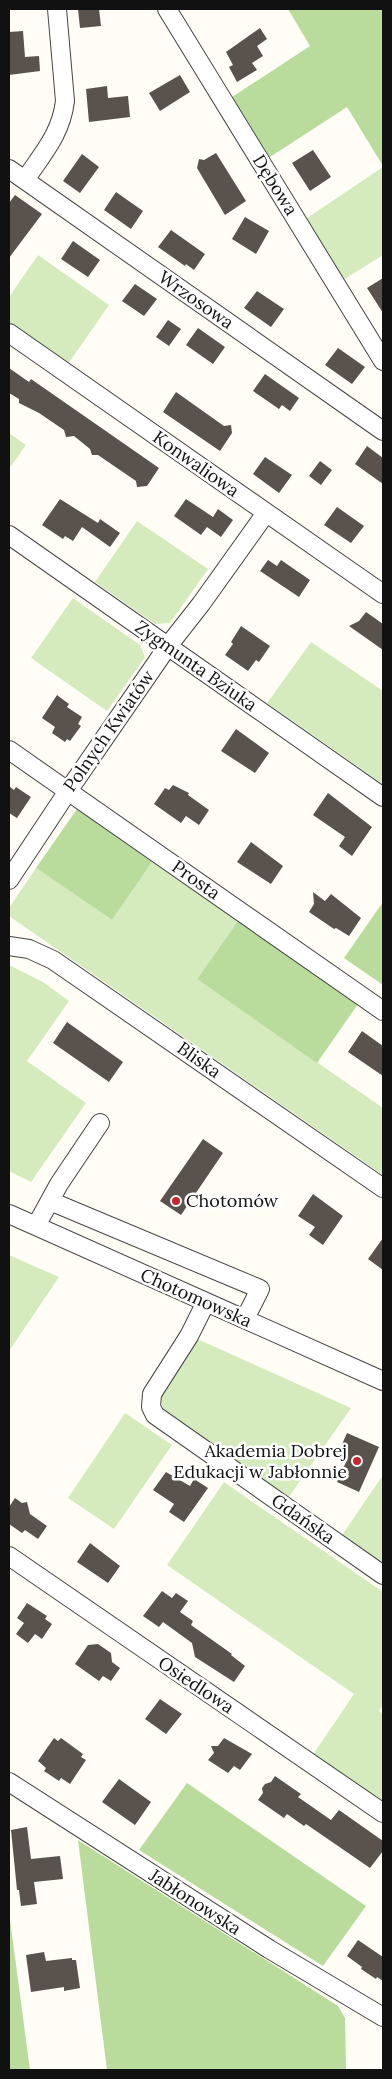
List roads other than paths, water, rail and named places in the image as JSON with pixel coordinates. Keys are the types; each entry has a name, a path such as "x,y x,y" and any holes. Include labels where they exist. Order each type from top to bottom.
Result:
{"street":[{"path":"25,180 56,135 64,113 65,101 56,9"},
{"name":"Dębowa","path":"167,9 383,361"},
{"name":"Wrzosowa","path":"9,168 383,431"},
{"name":"Konwaliowa","path":"9,333 383,594"},
{"name":"Polnych Kwiatów","path":"9,880 168,646 201,604 266,513"},
{"name":"Zygmunta Bziuka","path":"9,535 383,797"},
{"name":"Prosta","path":"9,750 383,1011"},
{"name":"Bliska","path":"9,946 28,949 53,960 383,1188"},
{"path":"36,1226 59,1184 100,1123"},
{"path":"50,1201 260,1289 245,1319"},
{"name":"Chotomowska","path":"9,1214 383,1381"},
{"name":"Gdańska","path":"206,1302 189,1336 152,1394 151,1408 155,1415 383,1575"},
{"name":"Osiedlowa","path":"9,1556 383,1813"},
{"name":"Jabłonowska","path":"9,1782 268,1949 383,2017"}],"place":[{"name":"Chotomów","path":"176,1201"},
{"name":"Akademia Dobrej Edukacji w Jabłonnie","path":"357,1461"}]}
